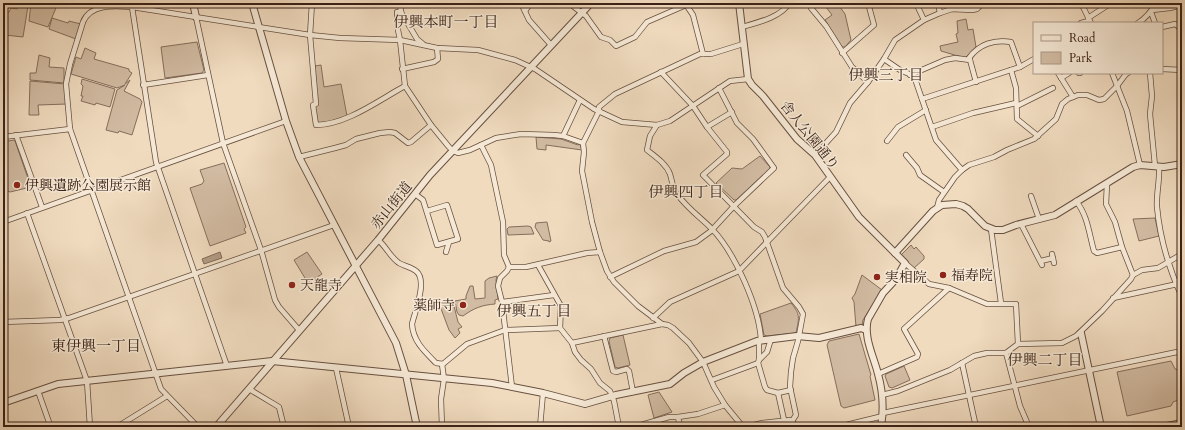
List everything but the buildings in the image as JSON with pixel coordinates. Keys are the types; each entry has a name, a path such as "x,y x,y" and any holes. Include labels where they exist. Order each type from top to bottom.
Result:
{"street":[{"path":"193,3 223,143 261,250 275,300 279,307 299,330"},
{"path":"252,3 286,121 299,156 396,342 406,375 417,427"},
{"path":"312,3 310,35 316,104 313,105 316,125 334,123 348,117 405,86"},
{"path":"400,3 401,12 417,39 424,45"},
{"path":"521,3 529,20 551,45"},
{"path":"525,11 531,3"},
{"path":"570,3 586,16 601,36 610,40 616,46 635,37 647,22 686,4 693,15 703,54"},
{"name":"赤山街道","path":"216,427 378,240 430,175 591,3"},
{"path":"198,427 161,389 70,129 66,78 83,22 92,11 111,4 310,35 340,38 400,40 437,48 478,50 515,60 535,69 580,100 622,122 657,125 670,121 730,81 748,79 738,3"},
{"path":"742,27 763,21 786,9 789,3"},
{"path":"814,3 811,8 826,26 852,67 868,82"},
{"path":"842,52 874,24 868,3"},
{"path":"916,3 924,20"},
{"path":"938,3 940,13"},
{"path":"958,3 959,9"},
{"path":"976,3 977,8"},
{"path":"815,155 836,132 850,103 868,82 884,59 894,40 924,20 940,13 952,9 972,10 983,3"},
{"path":"1081,3 1089,20 1111,3"},
{"path":"1140,22 1152,11 1156,3"},
{"path":"1152,11 1182,5"},
{"path":"132,7 157,167 227,366"},
{"path":"1152,11 1155,22"},
{"path":"401,12 397,12 405,86 431,125 453,151 458,153 470,150 496,138 515,134 563,136 582,143"},
{"path":"1163,27 1175,24 1182,29"},
{"path":"976,82 969,58 974,50 982,45 1002,40 1011,42 1020,67"},
{"path":"662,324 638,306 610,277 600,252 592,222 584,180 582,160 584,150 582,143 599,111 599,107 615,94 700,54 711,54 743,44"},
{"path":"402,69 434,62 438,59 437,48"},
{"path":"910,74 945,60 956,58 970,60"},
{"path":"884,59 900,70 914,76 936,140 962,170"},
{"path":"922,99 1020,67 1033,60"},
{"path":"1163,69 1182,70"},
{"path":"1011,70 1016,88 1017,119 1038,136"},
{"path":"661,72 693,106 707,127 727,152 727,154 703,175 754,227 762,232 767,241 783,288 803,314 791,372 790,390 796,415 792,421"},
{"path":"1059,74 1073,97"},
{"path":"1061,78 1067,74"},
{"path":"1112,74 1127,111 1140,165"},
{"path":"937,208 938,202 955,176 969,165 994,157 1034,139 1056,119 1062,104 1068,99 1087,95 1099,100 1104,99 1126,74"},
{"path":"1150,74 1152,96 1150,114 1157,166 1157,205 1168,263 1182,297"},
{"path":"143,85 208,75"},
{"name":"舎人公園通り","path":"748,79 764,96 797,139 815,155 859,217 905,264"},
{"path":"610,277 664,251 696,242 711,231 734,206 774,168 753,139 737,123 719,88"},
{"path":"932,127 973,113 1017,104 1053,88"},
{"path":"563,136 580,100"},
{"path":"887,141 898,127 926,110"},
{"path":"707,127 732,112"},
{"path":"3,222 286,121"},
{"path":"299,156 346,145 356,139 380,133 394,133 408,143 431,125"},
{"path":"657,125 650,136 647,150 660,160 670,172 677,195 689,209 712,229 729,253 749,291 757,312 760,340 758,362 765,387 767,390 778,393 790,390"},
{"path":"3,137 70,129"},
{"path":"16,135 42,207"},
{"path":"482,145 492,165 503,222 504,255 509,267"},
{"path":"906,155 918,168 920,175 944,192"},
{"path":"894,253 937,208 948,204 963,206 985,226 991,229 1003,230 1055,215 1076,201 1107,184 1127,170 1140,165 1157,166 1182,164"},
{"path":"653,318 670,302 738,271 830,177"},
{"path":"1107,184 1106,204 1115,222 1122,247 1133,275"},
{"path":"415,194 423,200 437,245 458,239 447,205 427,211"},
{"path":"1031,196 1039,219"},
{"path":"1076,201 1087,219 1089,236 1094,251 1097,253 1122,247"},
{"path":"27,213 87,381 90,427"},
{"path":"1021,224 1042,263 1053,258"},
{"path":"3,322 64,319 334,225"},
{"path":"991,229 1001,303"},
{"path":"378,240 384,245 394,259 419,274 422,284 412,328 415,338 421,348 436,363 442,364 467,344 505,330 560,328"},
{"path":"446,252 449,242"},
{"path":"509,267 526,267 587,252 600,252"},
{"path":"882,395 898,391 950,370 974,356 987,353 1006,353 1018,344 1062,343 1081,332 1128,283 1133,275 1142,270 1158,268 1182,254"},
{"path":"881,427 883,414 882,395 866,330 868,319 883,293 896,279 905,264 929,284 949,288 987,304 1016,304 1018,344"},
{"path":"538,265 561,306 560,328 572,343 575,352 600,383 608,388 620,427"},
{"path":"509,267 500,278 498,286 502,302 512,387"},
{"path":"1113,298 1182,283"},
{"path":"878,374 917,357 918,354 904,328 949,288"},
{"path":"502,302 554,295"},
{"path":"572,343 662,324 668,325 689,343 703,362 725,405 743,427"},
{"path":"3,403 58,384 272,361 492,383 585,404 670,384 684,372 703,362 760,340 799,336 819,338 861,328 866,330"},
{"path":"1081,332 1101,427"},
{"path":"604,336 613,371 616,372 627,369 633,392"},
{"path":"712,380 758,362 767,352 771,339"},
{"path":"838,427 883,414 969,395 1182,351"},
{"path":"1006,353 1020,406 1029,427"},
{"path":"962,363 976,427"},
{"path":"442,364 444,379 441,399 442,427"},
{"path":"336,368 349,427"},
{"path":"248,389 279,407 284,427"},
{"path":"38,391 47,423"},
{"path":"778,393 784,420"},
{"path":"540,427 543,394"},
{"path":"118,427 167,396"},
{"path":"634,427 669,417 698,414 725,405"},
{"path":"678,417 680,427"},
{"path":"747,427 784,420 792,421 796,427"},
{"path":"1162,427 1182,423"}],"green space":[{"path":"31,3 58,3 48,27 29,21"},
{"path":"823,3 837,3 845,14 851,40 845,47 842,47 825,20 832,15"},
{"path":"18,5 28,6 23,37 5,35 7,12 9,12 11,8 17,9"},
{"path":"52,18 68,23 69,21 81,24 76,39 49,29"},
{"path":"966,19 968,30 973,29 976,47 965,58 941,51 940,46 958,42 956,34 958,33 957,21"},
{"path":"197,42 204,70 202,73 165,78 161,47"},
{"path":"85,48 96,53 94,59 129,69 132,73 125,84 130,80 124,91 140,99 142,102 132,135 119,131 118,133 106,130 117,90 125,85 117,88 71,74 76,57 81,59"},
{"path":"39,55 50,58 49,67 64,68 64,83 30,80 30,73 36,73"},
{"path":"321,65 324,87 341,84 347,116 332,121 317,123 315,106 317,106 315,66"},
{"path":"82,79 115,89 110,107 81,101 83,96 81,96 83,86 81,84"},
{"path":"30,81 65,84 67,104 38,105 39,115 29,115"},
{"path":"536,137 561,139 578,145 580,144 582,150 546,145 546,150 537,149"},
{"path":"14,140 31,187 10,192 3,189 3,142"},
{"path":"760,156 770,167 770,169 736,200 734,200 716,183 732,168 742,169"},
{"path":"224,163 246,227 244,229 246,233 210,246 190,188 202,184 204,181 200,170"},
{"path":"1155,218 1159,236 1139,241 1133,219"},
{"path":"547,222 551,241 549,242 543,240 535,227 536,223"},
{"path":"509,227 531,227 534,234 508,235 507,229"},
{"path":"911,245 914,249 916,247 924,256 924,259 914,268 901,255"},
{"path":"307,252 322,274 308,283 294,260"},
{"path":"862,275 882,290 863,320 862,325 856,327 854,302 852,298"},
{"path":"497,276 498,299 495,300 495,304 478,307 463,316 459,315 455,301 466,299 470,286 473,286 475,299 485,298 485,281 489,278"},
{"path":"453,302 458,322 462,327 458,329 460,333 455,338 449,330 440,306"},
{"path":"791,303 798,314 796,333 764,335 760,314"},
{"path":"859,334 871,375 875,400 844,408 841,406 827,345 829,341"},
{"path":"623,335 630,365 618,368 615,367 609,341 610,338"},
{"path":"1171,361 1175,369 1182,371 1181,399 1173,402 1171,406 1127,416 1117,372"},
{"path":"904,366 910,380 892,388 889,387 885,376 886,374"},
{"path":"659,392 672,412 654,418 648,395"}],"shaded area":[{"path":"220,252 222,258 204,264 202,259"}],"place":[{"name":"伊興遺跡公園展示館","path":"17,185"},
{"name":"福寿院","path":"943,275"},
{"name":"実相院","path":"877,277"},
{"name":"天龍寺","path":"292,285"},
{"name":"薬師寺","path":"463,305"}],"district":[{"name":"伊興本町一丁目","path":"446,22"},
{"name":"伊興三丁目","path":"886,75"},
{"name":"伊興四丁目","path":"686,192"},
{"name":"伊興五丁目","path":"534,311"},
{"name":"東伊興一丁目","path":"96,346"},
{"name":"伊興二丁目","path":"1045,360"}]}
